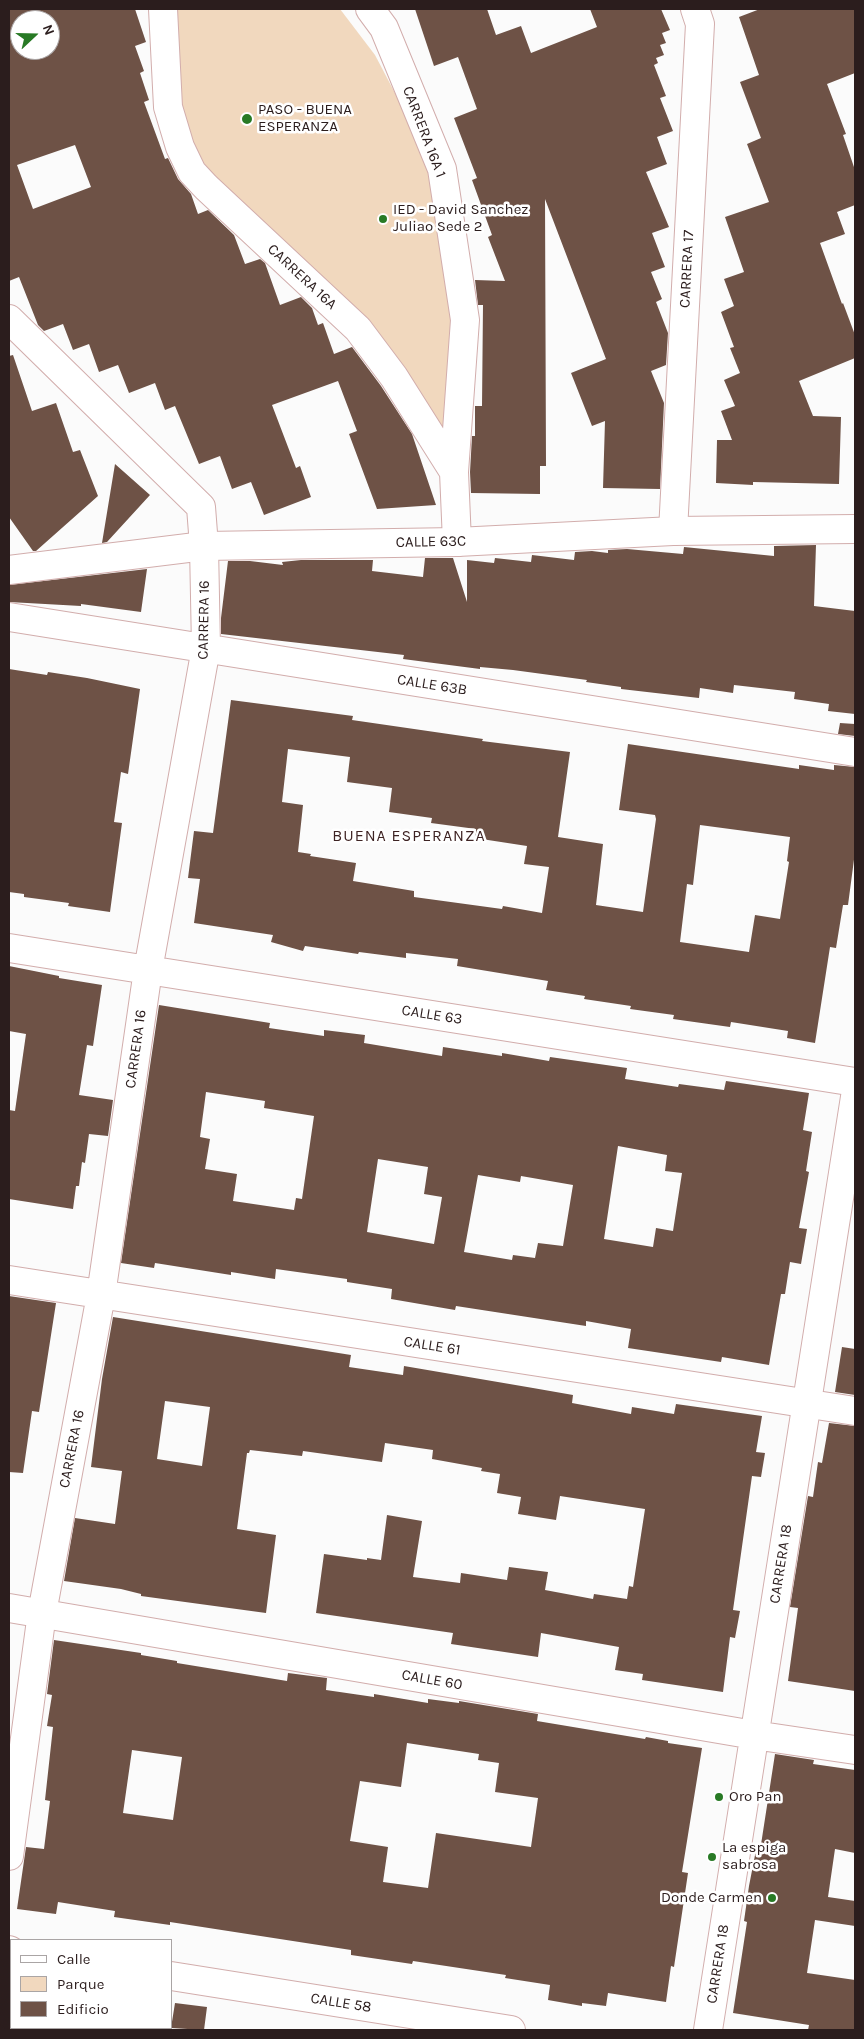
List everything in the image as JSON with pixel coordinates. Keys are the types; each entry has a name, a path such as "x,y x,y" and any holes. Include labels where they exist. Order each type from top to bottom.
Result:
{"street":[{"name":"CARRERA 16A","path":"163,9 168,107 180,147 192,172 206,188 358,329 394,377 454,472 457,542"},
{"name":"CARRERA 16A 1","path":"370,9 384,28 442,170 465,320 454,472"},
{"name":"CARRERA 17","path":"674,531 700,24 695,9"},
{"name":"CARRERA 16","path":"9,319 201,507 204,546 206,648 148,970 101,1295 42,1613 9,1856"},
{"name":"CALLE 63C","path":"9,570 204,546 457,542 674,531 855,528"},
{"name":"CALLE 63B","path":"9,617 855,752"},
{"name":"CALLE 63","path":"9,948 855,1082"},
{"name":"CARRERA 18","path":"708,2030 855,1097"},
{"name":"CALLE 61","path":"9,1280 855,1411"},
{"name":"CALLE 60","path":"9,1608 754,1735 855,1750"},
{"name":"CALLE 58","path":"172,1976 511,2030"}],"green space":[{"path":"170,9 340,9 375,55 426,152 455,271 445,436 217,183 192,145 179,102"}],"building":[{"path":"9,9 135,9 146,42 135,46 144,71 140,73 149,100 144,102 165,159 168,158 178,179 191,194 198,214 208,210 234,235 245,264 260,259 265,263 280,305 301,297 312,308 318,325 323,323 334,354 352,347 381,386 412,434 436,505 377,509 349,434 357,431 338,381 272,405 296,468 300,466 311,497 264,515 251,482 232,489 220,456 199,464 175,406 165,410 155,383 129,393 118,365 99,372 89,344 73,350 63,324 44,331 38,325 19,277 9,281","holes":["75,145 91,187 33,209 17,165"]},
{"path":"415,9 487,9 496,35 521,26 531,53 597,27 590,9 661,9 670,30 662,33 666,43 660,45 664,55 656,58 658,63 654,65 666,96 660,98 673,131 657,137 667,164 646,172 669,227 652,233 665,267 651,272 662,299 656,302 668,333 666,365 651,371 664,403 660,489 603,488 605,421 592,426 571,373 606,359 545,199 546,466 540,466 540,494 471,493 470,472 472,436 475,436 475,406 482,406 483,305 478,305 475,280 505,281 488,237 492,235 472,180 477,178 454,118 477,109 458,57 434,66"},
{"path":"760,9 855,9 855,73 827,84 846,134 843,135 855,170 855,205 837,212 845,234 820,243 855,335 855,358 799,381 813,416 841,417 839,484 753,482 753,485 716,483 717,440 732,440 721,411 735,406 724,380 740,373 730,348 734,347 721,312 734,306 724,279 744,272 725,217 769,202 747,144 761,138 740,82 759,75 739,17"},
{"path":"13,355 32,411 56,403 73,452 80,450 98,496 36,551 33,551 9,517 9,356"},
{"path":"115,464 150,495 107,542 102,543"},
{"path":"816,545 814,606 855,611 855,714 828,711 829,704 794,699 795,692 734,685 733,693 700,688 699,698 621,689 621,687 586,682 587,680 513,670 480,667 480,669 403,659 404,655 221,634 221,618 228,561 250,561 283,565 282,562 301,560 373,560 372,571 423,577 425,558 453,558 467,602 467,560 494,563 495,558 531,562 532,555 574,560 575,552 592,551 608,553 608,550 627,549 683,554 684,547 774,556 774,546"},
{"path":"147,569 141,612 81,604 81,606 9,602 9,585"},
{"path":"9,669 47,675 48,672 140,689 128,774 121,772 114,822 122,823 110,912 68,906 69,903 24,897 24,894 9,892"},
{"path":"231,700 353,716 352,720 483,739 482,741 570,752 558,837 603,844 596,905 643,912 656,819 655,815 619,810 628,744 799,769 799,765 834,770 834,765 855,767 855,852 848,905 843,905 836,948 830,947 815,1043 787,1038 788,1031 731,1022 730,1027 673,1019 674,1015 630,1009 631,1006 584,999 585,996 546,990 548,981 457,966 458,959 406,953 406,958 359,952 358,954 305,946 303,951 271,942 273,935 194,923 200,879 188,878 194,831 213,833","holes":["288,749 350,757 347,782 392,788 389,812 432,818 431,823 476,829 475,838 527,846 524,864 549,867 542,913 503,906 502,909 414,897 414,891 353,881 356,863 310,856 311,854 298,852 303,805 282,802","700,825 790,837 787,861 789,862 780,919 755,915 749,952 680,942 687,884 693,885"]},
{"path":"840,723 855,724 855,736 838,734"},
{"path":"9,966 59,976 59,978 102,985 93,1046 87,1045 79,1095 113,1100 108,1136 89,1134 85,1163 82,1162 79,1186 76,1186 73,1209 9,1199 9,1110 15,1111 26,1034 9,1031"},
{"path":"159,1005 270,1023 269,1028 324,1036 324,1030 365,1035 364,1043 442,1056 443,1047 502,1056 502,1053 549,1061 550,1057 627,1068 625,1079 678,1087 679,1084 724,1090 726,1081 809,1093 803,1130 812,1132 806,1171 809,1172 799,1228 807,1229 801,1264 790,1262 785,1294 781,1294 769,1365 722,1357 721,1362 628,1348 631,1329 586,1321 586,1326 456,1306 455,1310 391,1299 392,1289 347,1282 347,1279 276,1269 275,1279 231,1272 231,1275 155,1263 154,1268 121,1263","holes":["206,1092 265,1101 264,1108 314,1116 302,1199 296,1198 294,1210 233,1201 237,1174 205,1169 210,1139 200,1137","618,1146 667,1155 665,1171 682,1173 673,1231 656,1228 653,1247 604,1239","378,1159 428,1167 424,1194 442,1197 434,1244 367,1232","478,1175 520,1182 521,1176 573,1185 563,1246 538,1243 535,1258 513,1255 512,1260 464,1252"]},
{"path":"9,1296 56,1303 39,1412 32,1411 23,1473 9,1472"},
{"path":"113,1317 351,1355 349,1367 403,1375 404,1366 573,1395 572,1403 631,1414 632,1407 674,1414 676,1404 762,1416 756,1452 765,1453 761,1477 752,1476 733,1610 740,1611 735,1638 730,1637 723,1692 642,1680 643,1674 615,1670 619,1647 541,1633 538,1657 451,1644 453,1633 316,1613 324,1554 381,1560 387,1515 422,1521 413,1577 460,1583 461,1573 507,1580 509,1567 548,1572 545,1590 593,1599 594,1594 627,1599 629,1586 633,1587 645,1509 560,1496 556,1520 518,1514 521,1497 497,1493 500,1474 481,1471 482,1468 432,1459 433,1450 385,1443 382,1462 303,1451 302,1456 250,1450 247,1453 237,1529 276,1535 266,1613 141,1596 141,1594 121,1589 64,1581 75,1518 115,1524 122,1471 91,1467 102,1379","holes":["165,1401 210,1407 202,1466 157,1459"]},
{"path":"842,1347 855,1349 855,1395 835,1392"},
{"path":"829,1423 855,1426 855,1691 788,1681 798,1608 790,1607 808,1496 813,1497 818,1462 822,1463"},
{"path":"54,1640 141,1653 141,1655 177,1661 177,1663 287,1681 288,1673 327,1678 326,1690 374,1697 374,1694 428,1703 428,1699 459,1703 459,1701 538,1714 537,1721 645,1739 646,1737 668,1741 668,1743 702,1748 682,1872 688,1873 674,1967 671,1966 666,2002 608,1993 606,2006 582,2003 582,2006 548,2000 550,1985 505,1978 506,1975 413,1961 412,1964 351,1955 351,1950 170,1922 170,1925 114,1917 115,1911 58,1902 56,1914 17,1909 26,1847 44,1849 50,1801 45,1800 53,1727 47,1726 52,1695 47,1694","holes":["407,1743 479,1754 478,1760 499,1763 495,1792 538,1798 531,1847 436,1833 428,1888 383,1882 388,1847 350,1841 360,1781 401,1787","132,1750 182,1757 173,1820 123,1813"]},
{"path":"775,1754 814,1760 813,1764 855,1770 855,1853 835,1849 828,1897 855,1901 855,1926 815,1920 807,1973 855,1980 855,2030 808,2030 809,2025 733,2013 747,1922 744,1921 749,1886 756,1850 760,1851"},
{"path":"175,2003 207,2007 204,2030 172,2028"}],"place":[{"name":"PASO - BUENA ESPERANZA","path":"247,119"},
{"name":"IED - David Sanchez Juliao Sede 2","path":"383,219"},
{"name":"Oro Pan","path":"719,1797"},
{"name":"La espiga sabrosa","path":"712,1857"},
{"name":"Donde Carmen","path":"772,1898"}],"district":[{"name":"BUENA ESPERANZA","path":"409,836"}]}
